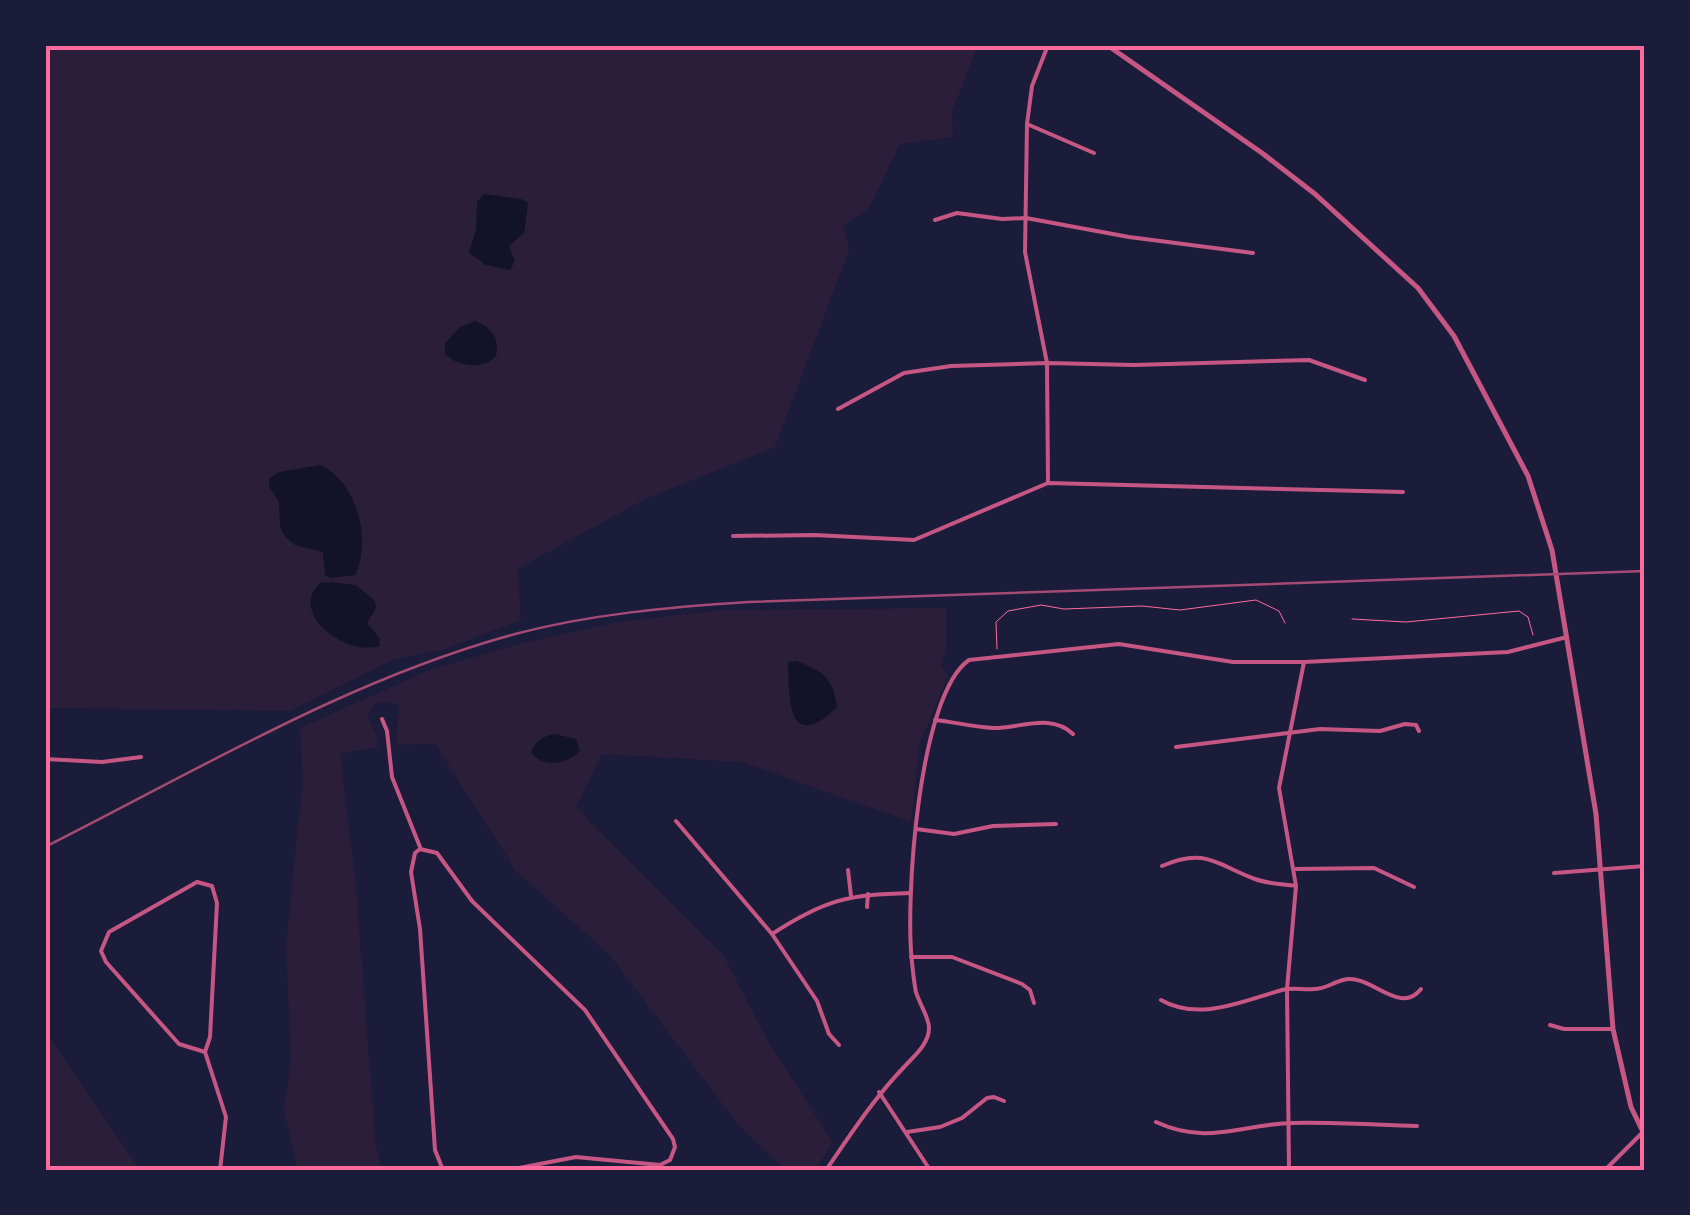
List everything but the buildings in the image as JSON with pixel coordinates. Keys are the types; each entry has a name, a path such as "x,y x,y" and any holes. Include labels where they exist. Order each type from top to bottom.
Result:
{"street":[{"path":"1048,45 1032,86 1026,218 1028,269 1046,363 1048,482"},
{"path":"1108,45 1315,194 1418,288 1438,312 1490,404 1538,501 1552,550 1596,814 1613,1028 1631,1107 1644,1133 1605,1170"},
{"path":"1028,124 1094,153"},
{"path":"935,220 956,212 1002,219 1026,218 1253,254"},
{"path":"838,409 904,373 951,366 1134,366 1309,360 1365,380"},
{"path":"733,536 914,540 1048,482 1403,492"},
{"path":"826,1170 879,1092 924,1045 930,1028 916,991 911,957 916,828 924,761 959,666 968,660 1119,644 1233,662 1304,662 1508,652 1568,637"},
{"path":"1289,1170 1287,989 1296,869 1279,788 1304,662"},
{"path":"382,718 392,777 420,848"},
{"path":"936,720 993,728 1047,722 1063,724 1073,734"},
{"path":"1176,747 1320,729 1380,731 1405,724 1416,725 1419,731"},
{"path":"45,759 102,762 141,757"},
{"path":"676,820 772,934 817,1001 829,1034 839,1045"},
{"path":"916,828 954,834 994,826 1056,824"},
{"path":"420,848 438,853 472,901 585,1010 672,1139 674,1148 670,1160 660,1165 576,1157 511,1170"},
{"path":"420,848 411,872 420,929 434,1150 443,1170"},
{"path":"1162,866 1179,858 1202,856 1258,880 1296,886"},
{"path":"1554,873 1645,866"},
{"path":"1296,869 1374,868 1414,887"},
{"path":"848,870 851,896"},
{"path":"206,1052 180,1044 100,951 108,932 197,882 212,886 217,903 206,1052 226,1117 220,1170"},
{"path":"772,934 810,910 851,896 911,893"},
{"path":"868,894 868,907"},
{"path":"911,957 952,957 1022,984 1030,990 1034,1003"},
{"path":"1161,1000 1186,1010 1201,1011 1287,989 1328,987 1359,978 1395,998 1407,999 1421,989"},
{"path":"1550,1025 1564,1029 1613,1028"},
{"path":"879,1092 930,1170"},
{"path":"907,1132 940,1127 962,1118 987,1098 1004,1102"},
{"path":"1156,1122 1175,1131 1200,1135 1290,1123 1418,1126"}],"path":[{"path":"998,652 996,622 1008,612 1041,605 1064,609 1142,606 1180,610 1256,600 1280,611 1285,623"},
{"path":"1352,619 1406,622 1519,610 1528,617 1532,634"}],"shaded area":[{"path":"45,45 978,45 952,112 953,137 900,144 869,208 844,225 849,250 775,447 645,499 518,569 521,620 442,650 395,659 289,711 45,708"},
{"path":"484,194 528,203 524,233 509,246 515,261 510,270 486,265 469,253 476,230 477,202"},
{"path":"475,321 493,334 496,356 478,365 450,358 445,354 445,343 460,327"},
{"path":"320,465 343,484 358,513 362,546 355,575 325,575 323,552 295,545 280,527 279,502 269,479 279,472"},
{"path":"320,583 356,585 375,601 376,608 367,623 380,639 379,646 366,648 337,639 316,619 312,595"},
{"path":"946,608 946,651 941,664 948,676 920,743 911,822 742,762 602,754 576,807 724,956 770,1045 833,1142 815,1170 785,1170 736,1122 610,955 516,871 435,744 396,745 399,711 398,706 388,701 374,705 367,717 378,747 340,754 356,887 376,1148 382,1170 298,1170 284,1110 291,1061 286,945 303,779 300,728 427,671 522,643 619,622 722,610"},
{"path":"796,661 825,676 837,707 821,721 808,725 794,716 791,704 788,662"},
{"path":"555,734 576,739 580,750 556,763 542,761 531,753 540,740"},
{"path":"45,1031 140,1170 45,1170"}],"railway":[{"path":"45,847 275,728 393,675 515,634 572,621 748,602 1645,571"}]}
